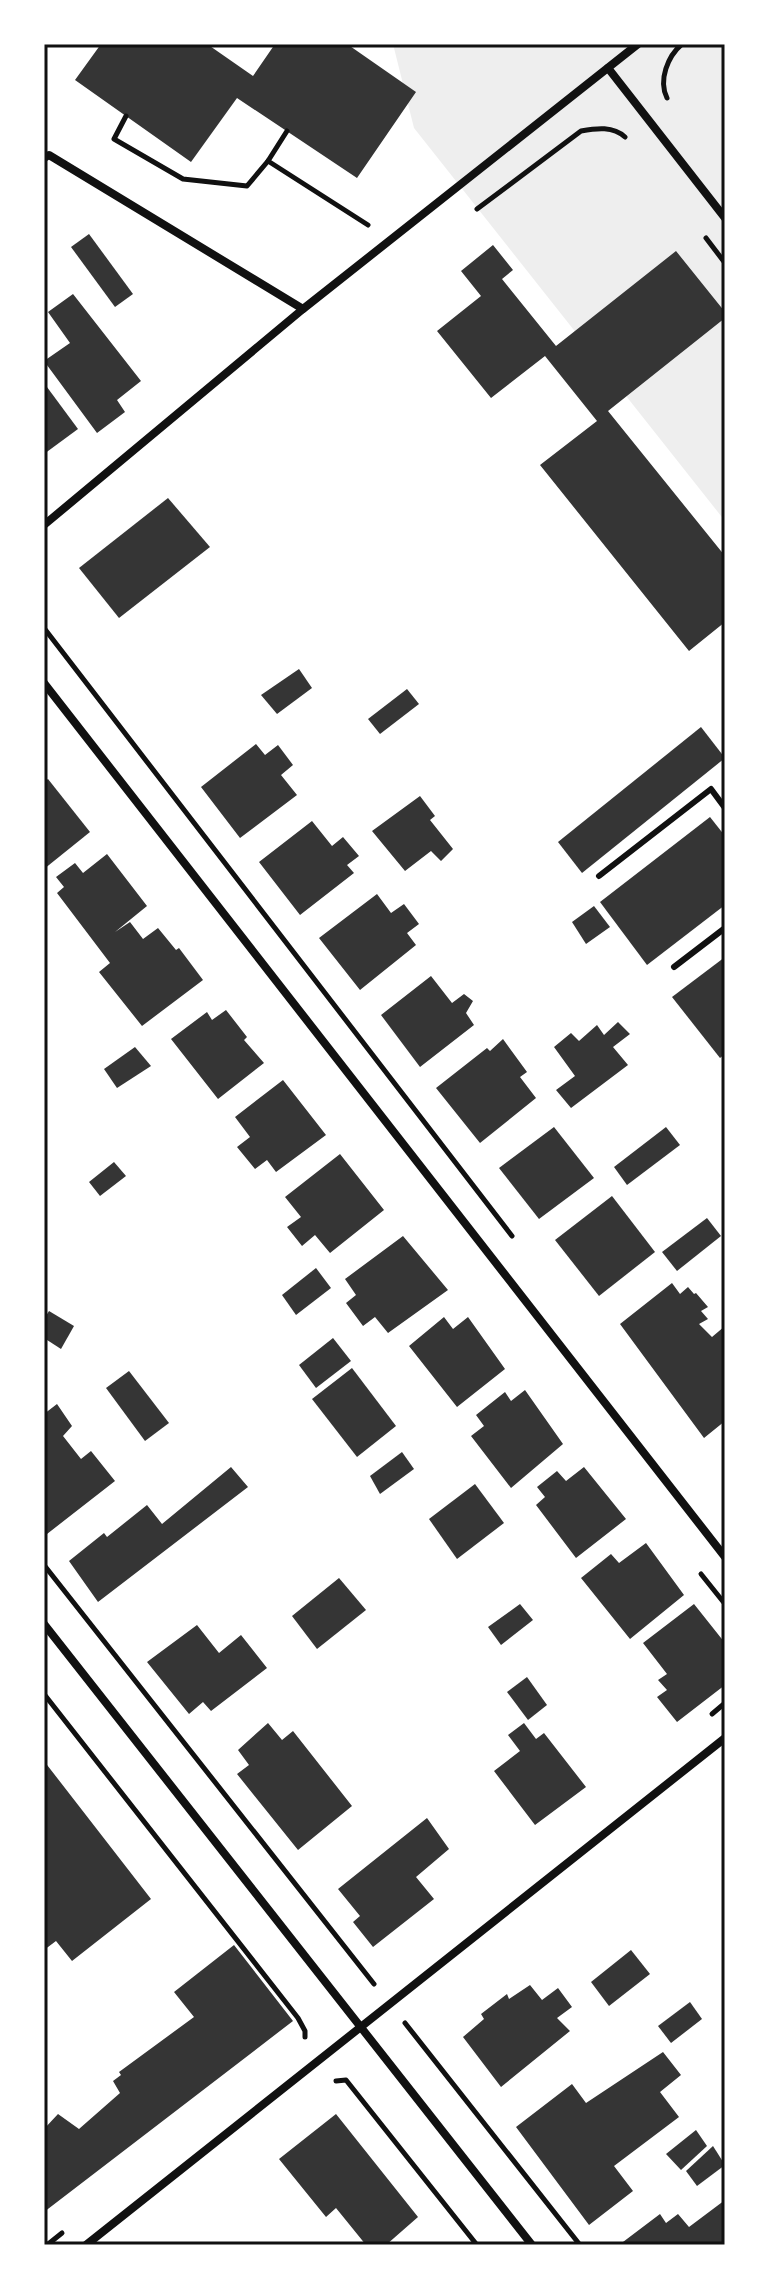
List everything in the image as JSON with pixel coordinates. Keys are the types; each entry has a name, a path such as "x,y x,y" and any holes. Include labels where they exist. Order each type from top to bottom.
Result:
{"street":[{"path":"44,525 303,309 638,44"},
{"path":"608,68 725,218"},
{"path":"44,158 49,155 303,309"},
{"path":"44,683 725,1557"},
{"path":"44,1624 532,2245"},
{"path":"86,2245 725,1738"}],"lane":[{"path":"599,876 711,789 725,808"},
{"path":"674,967 725,928"}],"path":[{"path":"672,107 664,92 666,68 672,53 682,44"},
{"path":"126,116 114,139 183,179 247,186 287,131"},
{"path":"470,215 581,131 599,128 619,131 627,139"},
{"path":"268,161 367,226 375,219"},
{"path":"698,228 725,263"},
{"path":"44,628 513,1237"},
{"path":"44,1565 580,2245"},
{"path":"44,1694 298,2018 305,2031 304,2042"},
{"path":"331,2081 346,2080 477,2245"}],"shaded area":[{"path":"393,44 725,44 725,521 414,128"}],"building":[{"path":"101,44 207,44 253,76 275,44 347,44 416,92 357,178 237,98 191,162 75,80"},
{"path":"89,234 133,294 115,307 71,247"},
{"path":"493,245 513,270 502,279 556,346 676,251 725,312 725,318 608,411 725,556 725,622 689,651 540,465 597,421 545,356 491,398 437,331 481,296 461,271"},
{"path":"73,294 141,381 117,400 125,412 97,433 44,361 70,343 48,312"},
{"path":"44,383 78,429 44,454"},
{"path":"168,498 210,547 119,618 79,568"},
{"path":"299,669 312,688 277,714 261,695"},
{"path":"407,689 419,704 380,734 368,719"},
{"path":"701,727 725,758 582,873 558,842"},
{"path":"256,744 265,755 278,745 293,765 281,775 297,795 240,838 201,787"},
{"path":"48,779 90,832 44,869 44,782"},
{"path":"420,796 435,816 430,820 453,849 441,861 431,851 405,871 372,831"},
{"path":"710,817 725,836 725,905 647,965 600,902"},
{"path":"312,821 332,846 343,837 359,856 347,865 354,873 300,915 259,862"},
{"path":"107,854 147,906 115,932 130,922 143,939 158,928 176,950 179,948 203,980 142,1026 99,972 110,963 57,893 64,887 56,877 75,863 83,873"},
{"path":"377,894 391,913 404,904 419,924 407,933 416,945 360,990 319,938"},
{"path":"594,906 610,927 586,944 572,922"},
{"path":"725,957 725,1054 720,1058 672,997"},
{"path":"431,976 452,1003 464,994 473,1001 466,1013 474,1025 420,1067 381,1015"},
{"path":"226,1010 247,1037 244,1040 264,1063 218,1099 171,1039 207,1012 212,1020"},
{"path":"618,1022 630,1034 613,1047 628,1065 571,1108 556,1090 575,1076 554,1047 571,1033 579,1041 597,1025 604,1035"},
{"path":"503,1039 527,1072 520,1077 536,1098 480,1143 436,1088"},
{"path":"135,1047 151,1066 117,1088 104,1069"},
{"path":"283,1080 326,1135 276,1172 267,1160 255,1169 237,1147 250,1137 235,1117"},
{"path":"554,1127 594,1178 539,1219 499,1168"},
{"path":"666,1127 680,1145 627,1185 614,1167"},
{"path":"340,1154 384,1210 330,1253 315,1235 302,1246 287,1227 301,1217 285,1197"},
{"path":"114,1162 126,1176 100,1196 89,1182"},
{"path":"612,1196 655,1252 599,1296 555,1240"},
{"path":"707,1218 721,1236 677,1271 662,1252"},
{"path":"403,1236 448,1290 388,1333 375,1317 363,1326 346,1303 356,1295 345,1279"},
{"path":"316,1268 331,1288 296,1315 282,1295"},
{"path":"672,1283 680,1294 688,1287 708,1307 701,1311 708,1319 699,1324 712,1337 725,1326 725,1421 704,1438 620,1324"},
{"path":"49,1311 74,1326 61,1349 44,1338 44,1319"},
{"path":"444,1317 453,1329 468,1317 505,1369 457,1407 409,1346"},
{"path":"333,1338 351,1361 316,1388 299,1365"},
{"path":"352,1368 396,1426 357,1457 312,1399"},
{"path":"129,1371 169,1423 145,1441 106,1388"},
{"path":"525,1390 563,1444 511,1488 471,1436 484,1426 476,1415 505,1392 511,1401"},
{"path":"57,1404 72,1426 63,1436 81,1459 91,1451 115,1481 47,1534 44,1530 44,1414"},
{"path":"402,1452 414,1469 380,1494 370,1476"},
{"path":"231,1467 248,1487 98,1602 69,1561 104,1533 107,1537 147,1505 162,1524"},
{"path":"584,1467 626,1519 576,1558 536,1505 545,1497 537,1487 557,1471 566,1481"},
{"path":"475,1484 504,1523 457,1559 429,1519"},
{"path":"646,1543 684,1595 630,1639 581,1578 611,1554 619,1563"},
{"path":"339,1578 366,1610 317,1649 292,1616"},
{"path":"520,1604 533,1620 501,1645 488,1627"},
{"path":"694,1604 725,1643 725,1685 677,1722 657,1697 667,1690 658,1680 667,1674 643,1643"},
{"path":"197,1625 219,1653 241,1635 267,1668 211,1711 203,1702 189,1714 147,1662"},
{"path":"527,1677 547,1705 528,1720 507,1692"},
{"path":"268,1723 282,1740 293,1731 352,1806 298,1850 237,1774 249,1765 238,1750"},
{"path":"524,1723 536,1739 544,1733 586,1787 535,1825 494,1771 520,1751 508,1735"},
{"path":"44,1761 151,1899 72,1961 56,1941 44,1950"},
{"path":"427,1818 449,1849 416,1877 434,1899 373,1947 353,1922 360,1916 338,1889"},
{"path":"234,1945 293,2021 44,2212 44,2129 58,2114 79,2129 120,2093 113,2081 121,2075 119,2072 194,2017 174,1992"},
{"path":"631,1950 650,1974 609,2006 591,1982"},
{"path":"530,1985 542,2000 558,1988 572,2007 557,2018 570,2031 501,2087 463,2037 484,2019 481,2014 507,1994 509,1999"},
{"path":"690,2002 702,2019 671,2043 658,2026"},
{"path":"663,2052 681,2075 660,2092 679,2117 614,2166 633,2191 589,2225 516,2127 572,2084 586,2103"},
{"path":"336,2114 418,2217 386,2245 366,2245 336,2208 326,2217 279,2159"},
{"path":"696,2130 707,2146 681,2170 666,2154"},
{"path":"713,2146 725,2165 697,2186 686,2171"},
{"path":"725,2200 725,2245 619,2245 660,2214 666,2223 678,2214 689,2227"}]}
